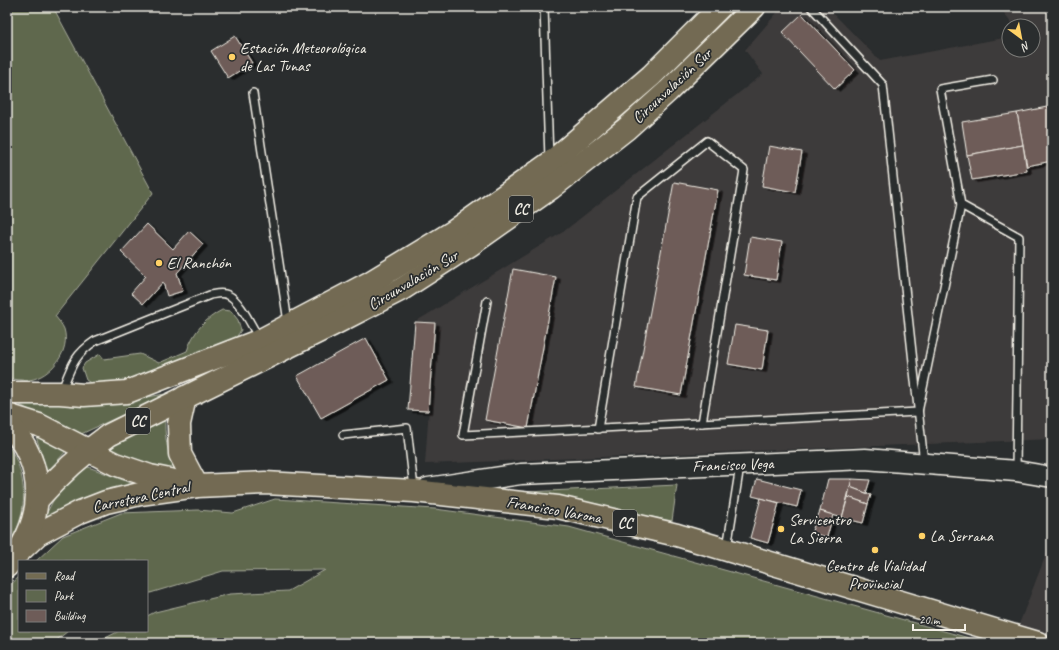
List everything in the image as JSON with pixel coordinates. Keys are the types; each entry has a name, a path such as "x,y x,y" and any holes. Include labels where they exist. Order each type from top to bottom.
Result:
{"main road":[{"name":"Circunvalación Sur","path":"37,500 63,472 88,450 109,435 185,397 290,335 371,282 453,232 550,163 651,76 720,7"},
{"name":"Circunvalación Sur","path":"7,393 60,393 84,395 127,392 260,340 290,335 402,289 470,245 551,188 626,129 668,91 754,7"},
{"path":"185,397 179,424 180,454 197,486"},
{"name":"Carretera Central","path":"7,415 39,425 115,464 150,476 197,486"},
{"name":"Carretera Central","path":"7,422 20,437 32,462 36,480 37,500 32,524 13,559"},
{"name":"Francisco Varona","path":"197,486 265,483 414,491 558,507 677,535 1038,643"},
{"name":"Carretera Central","path":"13,559 38,534 55,524 106,502 140,494 197,486"}],"street":[{"name":"Francisco Vega","path":"414,491 521,474 591,470 740,466 865,459 1016,471 1052,477"}],"lane":[{"path":"544,7 551,188"},
{"path":"811,7 883,85 924,464"},
{"path":"918,412 961,205 940,89 993,80"},
{"path":"253,93 290,335"},
{"path":"598,429 637,197 707,141 744,170 702,423"},
{"path":"961,205 1019,237 1016,471"},
{"path":"60,393 73,360 82,349 95,340 210,295 219,293 229,295 236,301 260,340"},
{"path":"487,301 463,436 918,412"},
{"path":"343,436 407,428 414,491"},
{"path":"727,550 740,466"}],"shaded area":[{"path":"782,7 827,7 880,61 1001,38 1001,58 1041,58 1041,18 1008,18 1000,7 1052,7 1052,439 425,464 435,324 415,322 563,232 763,74 745,50"},
{"path":"1052,539 1052,636 1018,627"}],"green space":[{"path":"7,7 53,7 153,193 55,316 64,329 65,346 62,354 52,368 45,374 29,380 7,378"},
{"path":"222,310 231,311 238,320 241,330 231,346 118,385 92,384 86,380 82,368 85,363 100,354 104,359 140,354 159,363 187,351 200,327"},
{"path":"170,393 79,435 51,422 13,401 109,404"},
{"path":"165,415 167,443 175,470 135,463 104,447"},
{"path":"35,433 67,450 47,472"},
{"path":"7,444 14,455 19,468 24,494 20,521 7,545"},
{"path":"83,465 139,486 42,522 54,499"},
{"path":"677,485 672,521 527,492"},
{"path":"275,499 435,509 569,527 987,643 96,643 117,632 148,632 148,616 155,612 230,594 288,591 325,570 223,571 148,594 148,560 37,560 63,536 121,513 198,510 233,513"},
{"path":"18,578 18,632 67,632 53,643 7,643 7,588"}],"building":[{"path":"802,14 855,70 835,89 782,33"},
{"name":"Estación Meteorológica de Las Tunas","path":"235,36 252,63 228,78 211,51"},
{"path":"1052,106 1052,161 1027,166 1017,113"},
{"path":"1017,113 1023,145 967,155 962,122"},
{"path":"1023,145 1027,171 972,180 967,155"},
{"path":"769,146 802,152 795,192 762,186"},
{"path":"674,182 718,190 681,395 636,387"},
{"name":"El Ranchón","path":"147,224 173,249 189,231 203,244 177,273 183,291 167,296 163,282 143,304 131,293 146,276 121,252"},
{"path":"750,237 782,242 776,280 744,275"},
{"path":"513,269 556,277 528,428 485,420"},
{"path":"415,322 435,323 428,411 408,410"},
{"path":"735,325 768,330 762,370 728,364"},
{"path":"366,338 389,380 321,418 297,376"},
{"path":"757,479 801,490 797,507 752,496"},
{"path":"828,479 852,479 842,518 820,511"},
{"path":"852,479 870,480 866,493 850,487"},
{"path":"850,487 871,495 868,504 848,497"},
{"path":"848,497 868,504 863,523 842,518"},
{"path":"761,498 779,503 768,543 750,538"},
{"path":"820,511 833,515 827,537 811,533"}],"place":[{"name":"Estación Meteorológica de Las Tunas","path":"232,57"},
{"name":"El Ranchón","path":"159,263"},
{"name":"Servicentro La Sierra","path":"781,529"},
{"name":"La Serrana","path":"922,536"},
{"name":"Centro de Vialidad Provincial","path":"875,550"}]}
